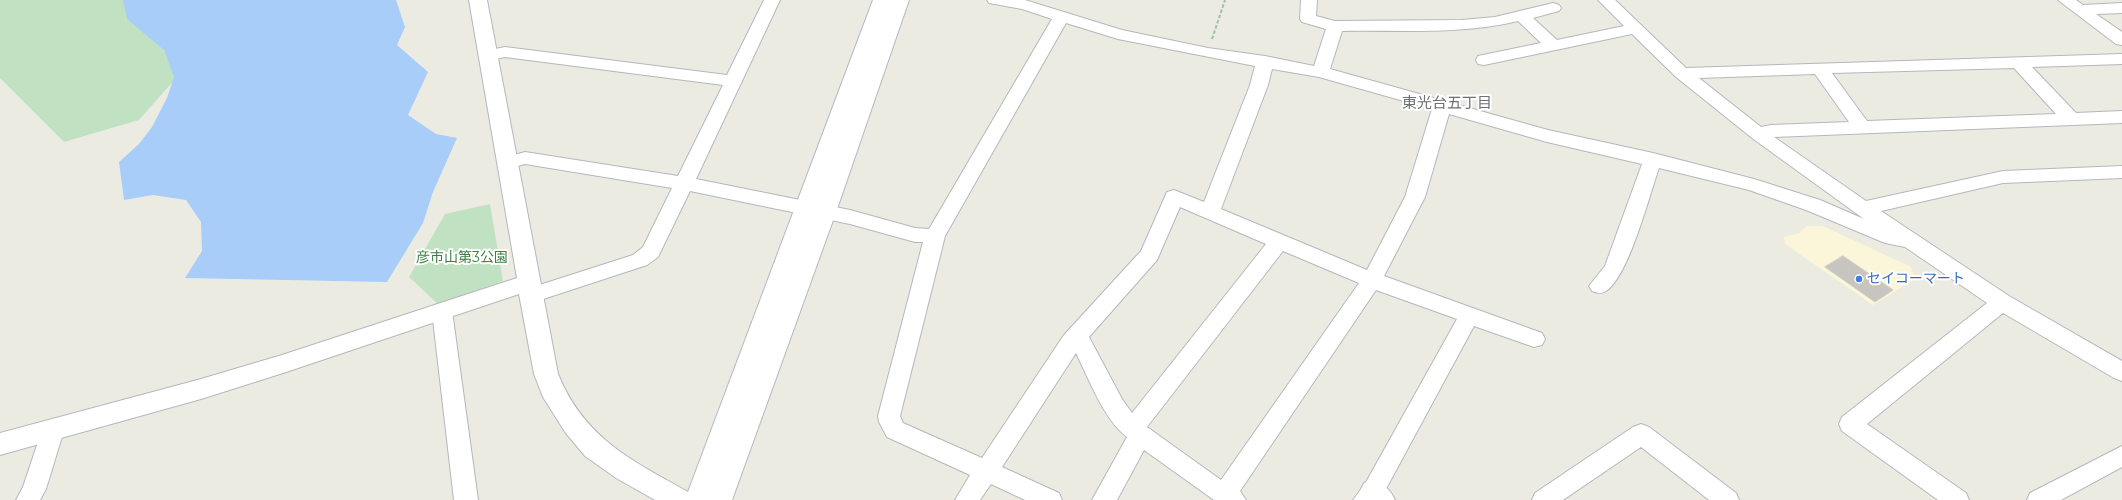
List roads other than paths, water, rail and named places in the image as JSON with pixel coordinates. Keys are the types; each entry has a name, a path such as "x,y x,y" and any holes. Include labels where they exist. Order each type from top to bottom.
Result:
{"street":[{"path":"478,0 546,374 556,397 574,425 594,448 625,470 679,500"},
{"path":"0,444 282,364 442,312 633,263 646,256 651,252 772,0"},
{"path":"719,500 816,210 882,0"},
{"path":"698,500 900,0"},
{"path":"995,0 1025,5 1061,18 1118,34 1208,53 1265,61 1321,72 1547,136 1653,159 1754,185 1813,205 1892,238 1908,241"},
{"path":"1309,0 1308,19 1335,26 1462,25 1495,22 1553,8"},
{"path":"1606,0 1682,73 1758,134 1865,208 1908,241 2002,302 2122,372"},
{"path":"2066,0 2122,40"},
{"path":"2080,10 2122,8"},
{"path":"1521,15 1554,46"},
{"path":"1050,500 985,472 895,430 890,422 935,236 1061,18"},
{"path":"1321,72 1335,26"},
{"path":"1484,60 1635,29"},
{"path":"487,56 505,52 733,81"},
{"path":"1682,73 1821,70 2122,59"},
{"path":"1210,212 1259,85 1265,61"},
{"path":"2018,62 2070,118"},
{"path":"1821,70 1861,126"},
{"path":"1077,335 1114,405 1137,431 1229,497 1372,280 1415,197 1442,106"},
{"path":"1758,134 1771,131 1861,126 2115,117 2122,132"},
{"path":"507,162 525,158 684,183 816,210 915,235 935,236"},
{"path":"1599,286 1614,269 1653,159"},
{"path":"1865,208 2003,177 2122,172"},
{"path":"967,500 1077,335 1150,255 1174,197 1372,280 1534,340"},
{"path":"1104,500 1137,431 1279,241"},
{"path":"1957,500 1850,424 2002,302"},
{"path":"442,312 466,500"},
{"path":"1373,497 1469,316"},
{"path":"28,500 34,489 52,430"},
{"path":"1544,500 1641,434 1728,500"},
{"path":"2039,500 2122,456"}],"water":[{"path":"123,0 396,0 405,27 397,45 428,72 408,115 436,134 457,138 433,192 423,223 387,282 185,278 202,251 201,222 186,200 153,195 124,200 119,162 139,144 152,127 167,98 174,77 164,50 127,19"}],"place":[{"name":"セイコーマート","path":"1859,279"}],"district":[{"name":"東光台五丁目","path":"1447,104"}],"park label":[{"name":"彦市山第3公園","path":"462,258"}]}
